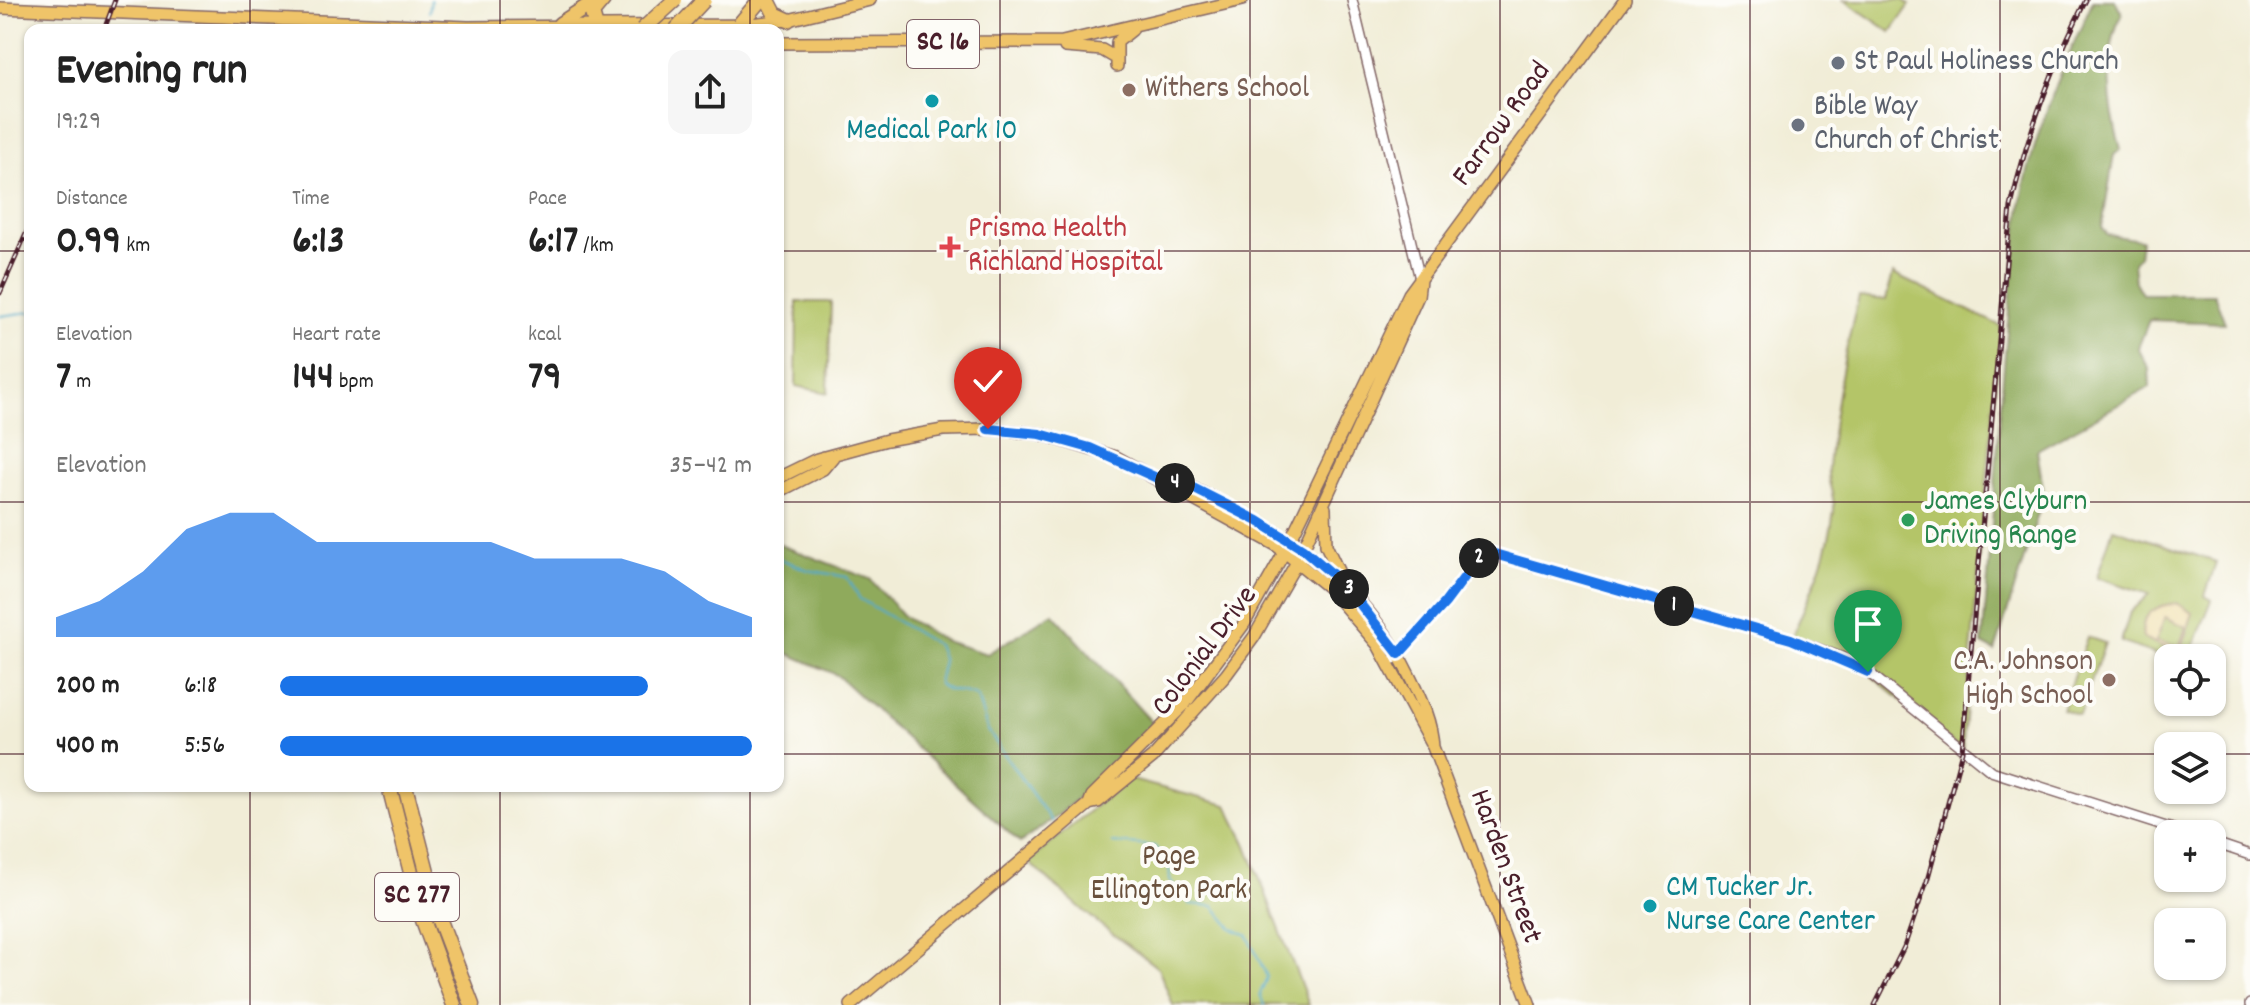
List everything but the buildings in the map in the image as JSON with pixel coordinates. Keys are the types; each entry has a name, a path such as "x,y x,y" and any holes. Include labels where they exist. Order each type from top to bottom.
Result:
{"highway":[{"path":"560,24 597,0"},
{"path":"594,24 592,13 603,0"},
{"path":"649,24 675,0"},
{"path":"682,24 705,0"},
{"path":"740,24 760,0"},
{"path":"768,0 775,14 788,20"},
{"name":"SC 277","path":"391,792 423,920 454,1005"},
{"name":"SC 277","path":"407,792 439,918 472,1005"}],"main road":[{"name":"SC 16","path":"762,24 870,0"},
{"name":"SC 16","path":"784,43 1049,43 1107,34 1242,0"},
{"name":"Farrow Road","path":"1420,279 1625,0"},
{"name":"SC 16","path":"0,8 394,24"},
{"path":"524,12 532,24"},
{"path":"784,27 788,20"},
{"name":"SC 16","path":"532,24 560,24"},
{"path":"1049,43 1097,49 1116,62 1119,39 1142,25"},
{"path":"784,33 792,43"},
{"name":"Colonial Drive","path":"851,1005 1089,804 1098,802 1153,757 1226,675 1254,637 1300,554 1418,296 1420,279"},
{"name":"Colonial Drive","path":"1089,804 1092,796 1151,741 1216,665 1264,591 1409,294 1420,279"},
{"name":"Harden Street","path":"784,475 817,459 916,434 988,429 1040,434 1090,448 1168,483 1179,494 1288,545 1346,586 1425,711 1433,747 1530,1005"},
{"name":"Harden Street","path":"784,489 823,469 833,457"},
{"path":"1325,500 1326,545 1346,586"},
{"name":"Harden Street","path":"1300,554 1394,658"}],"street":[{"name":"Colonial Drive","path":"1352,0 1420,279"},
{"path":"1394,658 1445,603 1484,551 1791,639 1843,658 1868,672 1962,751 1998,774 2154,823"},
{"path":"2226,847 2250,855"}],"green space":[{"path":"1844,0 1903,0 1910,5 1891,32"},
{"path":"2093,0 2115,0 2122,13 2110,63 2113,116 2121,149 2114,155 2102,227 2108,235 2141,240 2139,256 2133,263 2135,282 2142,294 2214,294 2225,323 2149,320 2138,348 2149,369 2150,387 2037,450 2044,495 1995,651 1982,644 2020,216 2028,171 2041,127"},
{"name":"James Clyburn Driving Range","path":"1893,274 2001,326 1962,751 1866,671 1791,639 1828,543 1834,510 1828,472 1830,446 1844,360 1859,297 1886,300"},
{"path":"797,302 831,302 828,393 796,386"},
{"path":"2113,528 2216,562 2205,596 2212,600 2195,644 2154,644 2154,654 2121,642 2130,612 2149,594 2097,577"},
{"path":"784,546 870,579 904,617 945,641 987,654 1053,613 1156,727 1061,813 1020,843 837,675 784,652"},
{"path":"2087,637 2105,643 2079,715 2062,709"},
{"name":"Page Ellington Park","path":"1128,779 1227,805 1246,843 1309,1005 1173,1005 1158,968 1098,923 1028,862"}],"sand":[{"path":"2178,604 2193,613 2182,644 2186,627 2165,617 2156,641 2168,644 2156,644 2143,638 2142,630 2147,617 2163,606"}],"waterway":[{"path":"429,12 431,0"},
{"path":"0,316 24,313"},
{"path":"784,560 808,570 847,577 860,599 937,645 943,661 938,683 947,689 977,697 988,731 1052,822"},
{"path":"1112,843 1154,846 1169,863 1170,881 1190,904 1214,906 1232,928 1248,936 1267,977 1260,994 1264,1005"}],"railway":[{"path":"106,24 115,0"},
{"path":"1875,1005 1904,947 1927,881 1962,751 2011,207 2042,101 2086,0"},
{"path":"0,293 24,239"}],"place":[{"name":"St Paul Holiness Church","path":"1838,63"},
{"name":"Withers School","path":"1129,90"},
{"name":"Medical Park 10","path":"932,101"},
{"name":"Bible Way Church of Christ","path":"1798,125"},
{"name":"Prisma Health Richland Hospital","path":"950,247"},
{"name":"James Clyburn Driving Range","path":"1908,520"},
{"name":"C.A. Johnson High School","path":"2109,680"},
{"name":"CM Tucker Jr. Nurse Care Center","path":"1650,906"}],"route":[{"path":"988,429 1040,434 1116,457 1168,483 1183,483 1282,534 1346,586 1374,617 1399,654 1445,603 1484,551 1791,639 1843,658 1868,672"}]}
